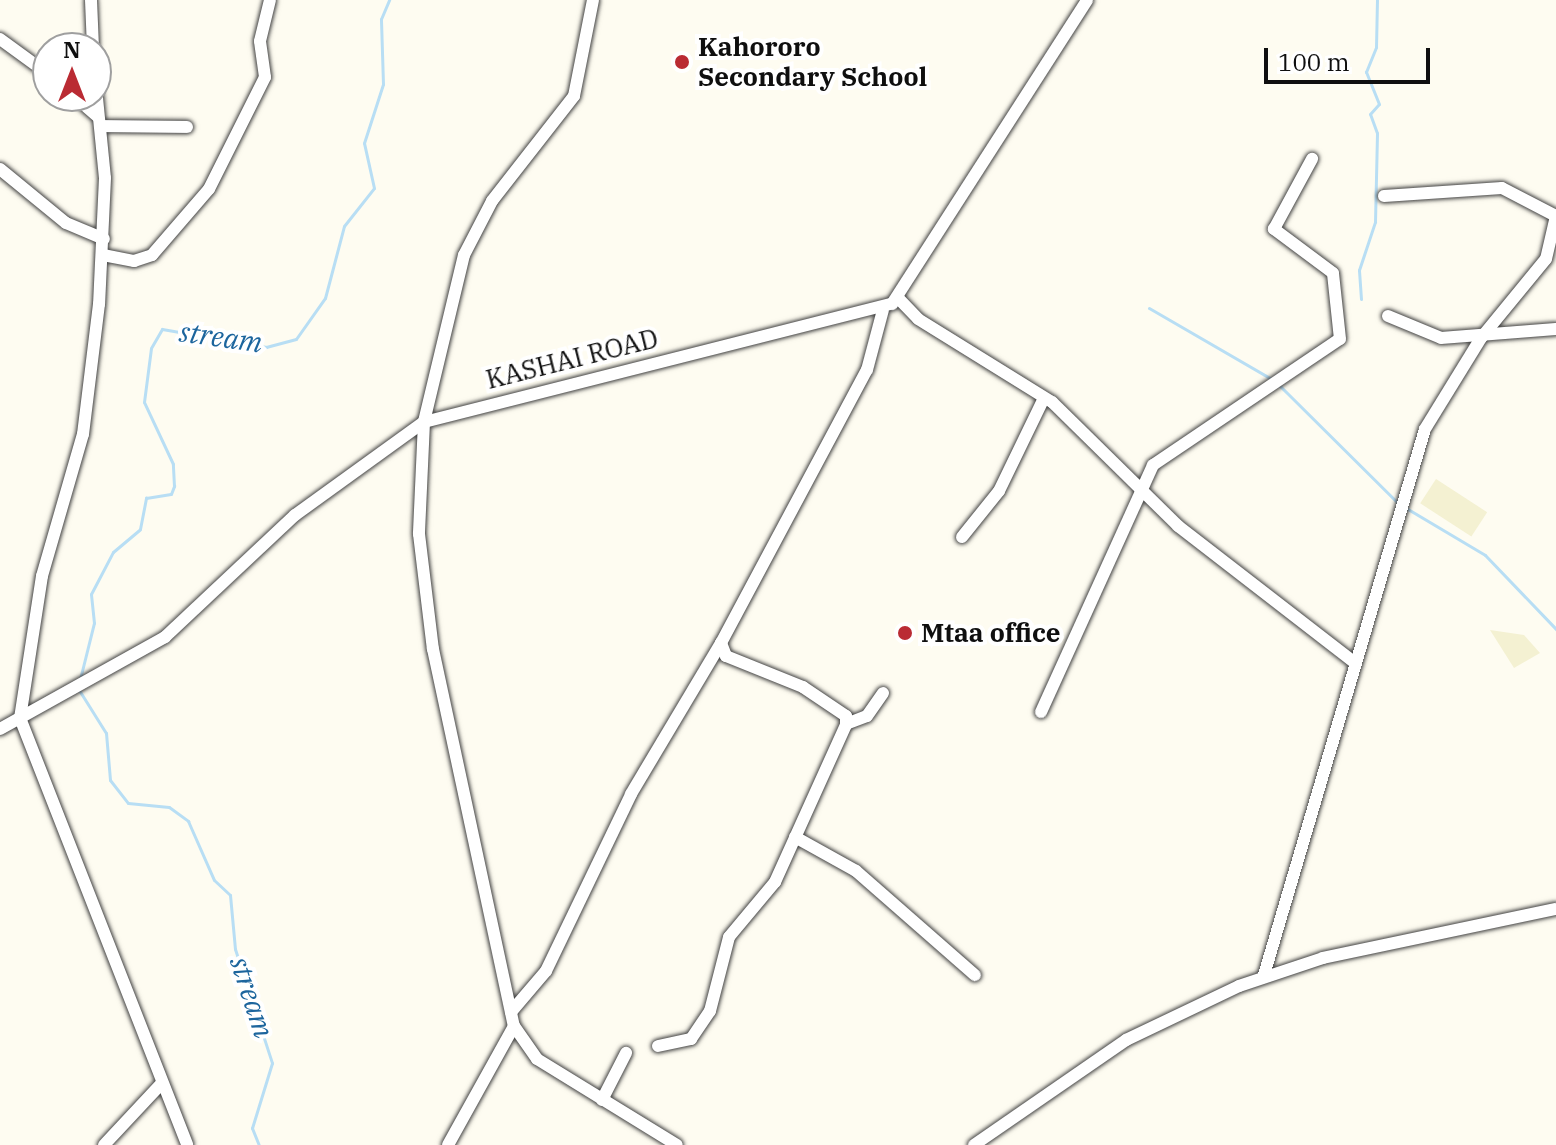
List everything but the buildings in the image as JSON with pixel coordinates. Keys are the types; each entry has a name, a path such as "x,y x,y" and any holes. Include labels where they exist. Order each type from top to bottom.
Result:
{"street":[{"path":"91,0 92,32"},
{"path":"103,255 134,261 152,255 209,189 265,77 260,41 270,0"},
{"path":"593,0 574,96 492,201 464,255 424,422 419,534 427,607 514,1026 537,1059 677,1145"},
{"name":"KASHAI ROAD","path":"10,724 165,637 295,515 424,422 883,310 898,298 1082,3"},
{"path":"0,39 32,62"},
{"path":"91,112 100,121 187,127"},
{"path":"10,724 42,576 83,434 104,239 99,112"},
{"path":"1041,712 1138,490 1169,452 1340,339 1333,273 1274,229 1312,159"},
{"path":"0,169 66,223 104,239"},
{"path":"1264,975 1425,429 1481,338 1551,259 1556,216 1502,188 1384,196"},
{"path":"898,298 918,319 1044,398 1138,490 1354,662"},
{"path":"511,1012 546,971 631,794 721,643 867,370 883,310"},
{"path":"1388,316 1441,338 1481,338 1556,329"},
{"path":"962,537 999,491 1044,398"},
{"path":"721,643 726,656 785,676 846,724"},
{"path":"658,1046 688,1041 699,1029 716,996 729,937 775,882 846,724 867,716 883,693"},
{"path":"0,713 10,724 187,1145"},
{"path":"795,837 856,871 975,975"},
{"path":"974,1145 1137,1033 1264,975 1556,909"},
{"path":"448,1145 514,1026"},
{"path":"602,1100 626,1053"},
{"path":"104,1145 162,1083"}],"shaded area":[{"path":"1436,479 1487,512 1471,537 1420,503"},
{"path":"1490,630 1524,635 1540,653 1514,668"}],"waterway":[{"name":"stream","path":"80,679 94,623 91,594 113,552 140,529 146,498 171,494 174,486 173,464 144,402 151,348 162,329 266,347 296,339 325,298 344,226 374,188 364,143 383,84 381,19 389,0"},
{"path":"1361,299 1359,270 1375,222 1377,133 1370,114 1379,104 1366,72 1376,47 1377,0"},
{"path":"1149,308 1273,380"},
{"path":"1279,385 1400,505"},
{"path":"1406,508 1485,555 1556,629"},
{"name":"stream","path":"79,690 106,733 110,780 128,803 169,807 188,821 214,880 230,895 235,949 272,1063 252,1128 259,1145"}],"place":[{"name":"Kahororo Secondary School","path":"682,62"},
{"name":"Mtaa office","path":"905,633"}]}
